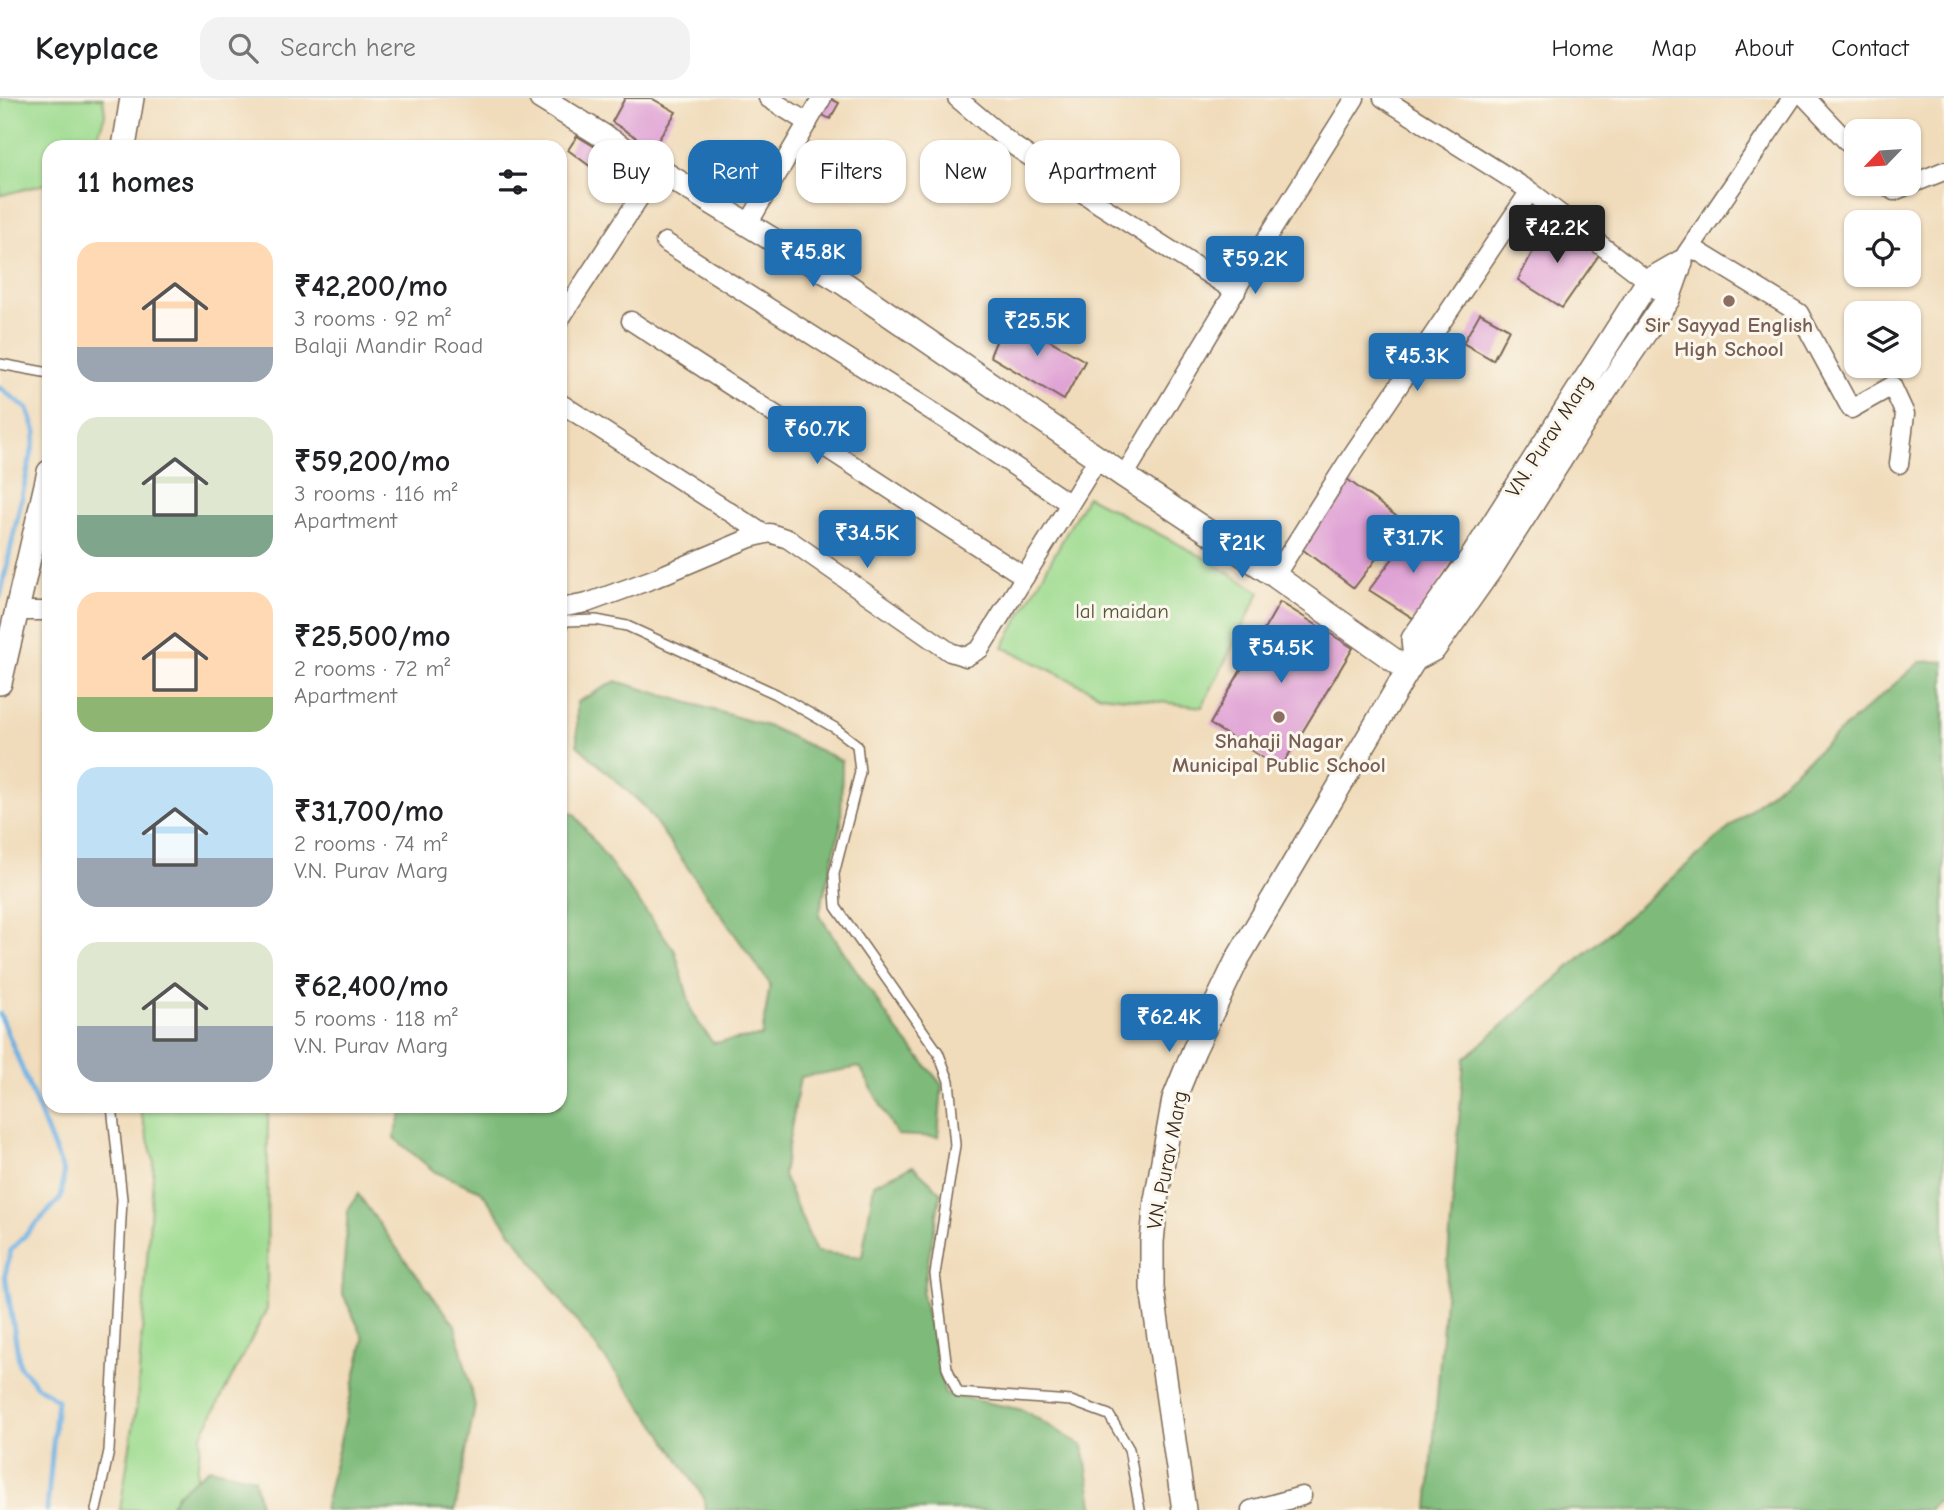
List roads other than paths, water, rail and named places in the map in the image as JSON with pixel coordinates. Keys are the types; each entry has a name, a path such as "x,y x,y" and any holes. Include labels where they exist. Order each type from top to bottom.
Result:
{"street":[{"path":"125,140 132,98"},
{"path":"541,98 610,140"},
{"path":"768,98 807,123"},
{"path":"748,224 822,98"},
{"path":"957,98 1014,146 1101,206 1236,292"},
{"path":"1124,476 1355,98"},
{"path":"1383,98 1530,191 1668,299"},
{"name":"V.N. Purav Marg","path":"1579,410 1668,299 1686,254 1792,98"},
{"path":"1806,98 1844,138"},
{"path":"1922,180 1944,172"},
{"path":"674,179 842,282 1124,476 1412,664"},
{"path":"1275,576 1346,464 1530,191"},
{"path":"567,308 636,203"},
{"path":"665,242 949,422 1070,504"},
{"path":"1686,254 1799,313 1851,410 1892,386 1905,414 1899,464"},
{"name":"V.N. Purav Marg","path":"1184,1510 1152,1288 1156,1200 1174,1099 1238,958 1412,664 1413,639 1483,560 1579,410 1648,281 1686,254"},
{"path":"631,321 1025,577"},
{"path":"567,407 764,534"},
{"path":"567,607 587,603 750,538 770,533 788,539 950,652 965,657 980,649 1099,457"},
{"path":"0,683 42,502"},
{"path":"17,611 42,611"},
{"path":"1251,1510 1302,1496"}],"lane":[{"path":"0,364 42,372"},
{"path":"567,621 596,620 627,625 776,694 857,744 860,772 834,874 836,907 938,1052 949,1081 955,1145 935,1274 947,1368 958,1393 1071,1401 1109,1415 1129,1449 1140,1510"},
{"path":"96,1510 109,1451 122,1199 113,1113"}],"waterway":[{"path":"0,388 28,409 36,432 0,597"},
{"path":"0,1014 64,1173 61,1198 11,1250 5,1275 20,1367 36,1385 57,1400 47,1510"}],"place":[{"name":"Sir Sayyad English High School","path":"1729,301"},
{"name":"Shahaji Nagar Municipal Public School","path":"1279,717"}],"park label":[{"name":"lal maidan","path":"1122,611"}]}
